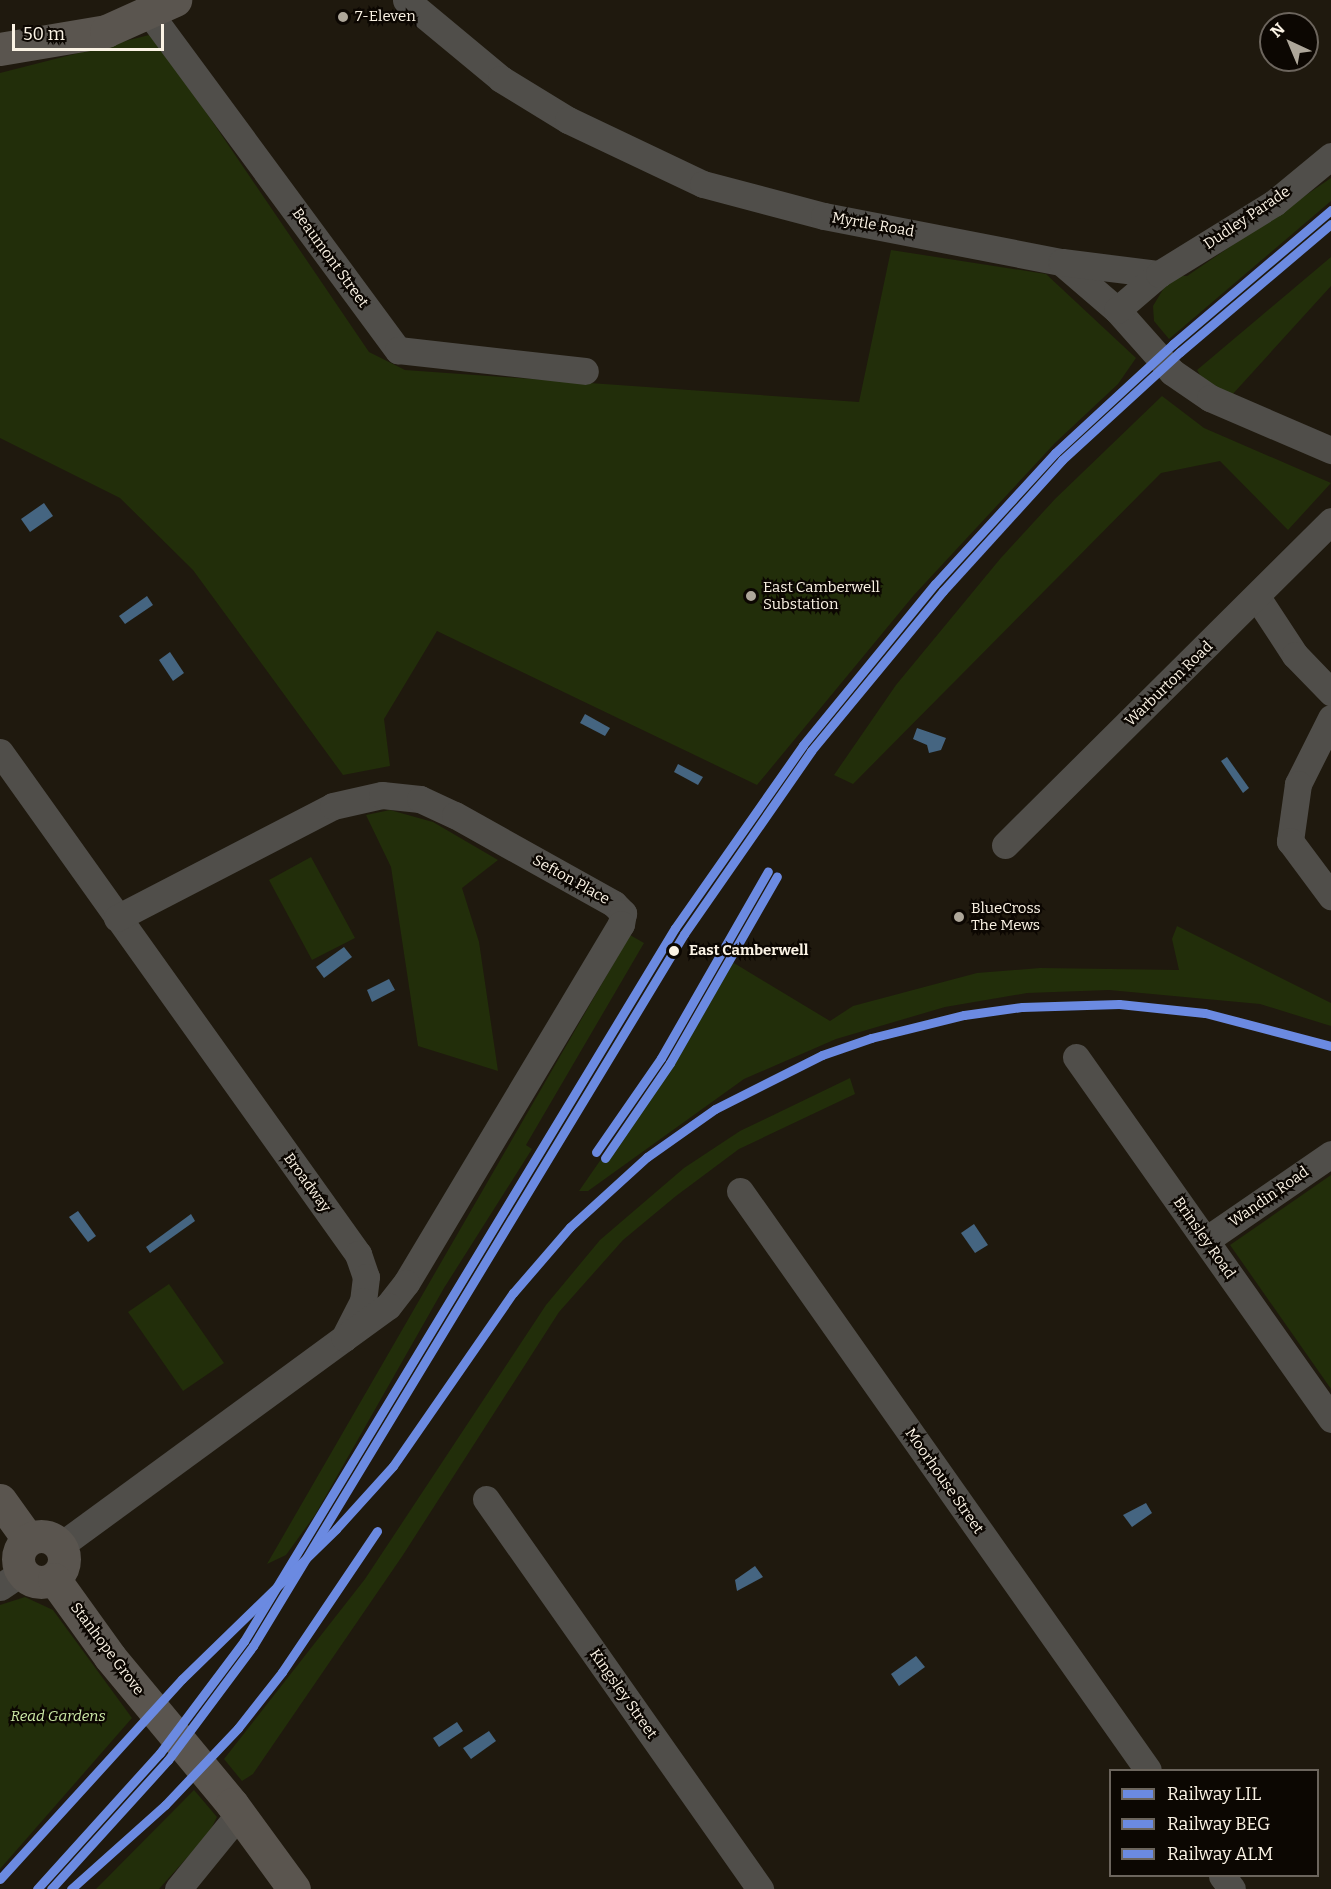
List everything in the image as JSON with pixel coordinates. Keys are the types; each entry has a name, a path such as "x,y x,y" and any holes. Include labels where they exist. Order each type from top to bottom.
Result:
{"main road":[{"path":"0,49 106,31 162,7"},
{"path":"0,1500 28,1539"},
{"path":"45,1536 60,1546 64,1563 54,1578 36,1582 11,1580 17,1557 28,1539 45,1536"},
{"name":"Stanhope Grove","path":"54,1578 143,1698 236,1809 294,1889"}],"street":[{"name":"Myrtle Road","path":"406,0 501,79 568,120 703,184 824,216 1061,262 1117,310 1172,372 1210,398 1331,450"},
{"name":"Beaumont Street","path":"162,7 398,350 585,371"},
{"name":"Dudley Parade","path":"1117,310 1159,274 1274,203 1331,156"},
{"path":"1061,262 1159,274"},
{"name":"Warburton Road","path":"1005,845 1331,521"},
{"path":"1257,597 1294,655 1331,692"},
{"path":"1331,718 1298,784 1290,841 1331,896"},
{"name":"Broadway","path":"0,752 358,1254 366,1277 363,1301 344,1338 60,1546"},
{"name":"Sefton Place","path":"117,918 333,806 382,795 420,800 455,815 614,904 623,913 621,924 406,1283 388,1306 344,1338"},
{"name":"Brinsley Road","path":"1076,1057 1331,1419"},
{"name":"Wandin Road","path":"1206,1240 1331,1154"},
{"name":"Moorhouse Street","path":"740,1191 1147,1769"},
{"name":"Kingsley Street","path":"486,1499 760,1889"},
{"path":"178,1889 236,1809"}],"green space":[{"path":"153,34 369,352 405,370 859,402 891,250 1046,274 1136,358 1118,384 1055,443 914,595 757,785 437,631 384,719 390,766 343,775 193,570 120,498 0,438 0,73"},
{"path":"1331,178 1331,201 1169,339 1154,321 1153,306 1171,276 1187,276"},
{"path":"1331,257 1331,286 1231,396 1202,378 1197,370"},
{"path":"1162,396 1204,428 1331,483 1288,530 1220,461 1161,473 853,784 834,775 896,685 1000,559 1055,499"},
{"path":"390,810 433,822 498,860 462,888 479,942 498,1071 418,1046 391,867 366,815"},
{"path":"311,857 355,938 312,960 269,880"},
{"path":"1177,926 1331,1003 1331,1026 1260,1004 1109,990 1027,993 945,1007 836,1039 744,1079 588,1191 579,1191 699,1018 729,960 830,1021 853,1006 977,973 1040,968 1179,970 1172,939"},
{"path":"630,935 644,943 526,1145 532,1149 444,1288 315,1515 286,1555 267,1564"},
{"path":"850,1078 855,1094 739,1149 676,1196 623,1240 559,1312 403,1555 253,1774 242,1781 224,1759 365,1579 546,1305 600,1240 684,1168 740,1131"},
{"path":"1331,1175 1331,1389 1230,1245"},
{"path":"169,1284 224,1363 183,1391 128,1312"},
{"name":"Read Gardens","path":"25,1597 53,1610 132,1718 0,1869 0,1605"},
{"path":"194,1790 217,1817 209,1833 159,1889 96,1889"}],"water":[{"path":"44,503 53,516 30,532 21,519"},
{"path":"147,596 153,605 125,624 119,616"},
{"path":"170,652 184,673 173,681 159,660"},
{"path":"585,714 610,728 605,736 580,723"},
{"path":"917,728 946,738 941,750 929,753 927,745 913,739"},
{"path":"1227,757 1249,788 1243,793 1221,761"},
{"path":"678,764 703,777 698,785 674,772"},
{"path":"344,947 352,957 324,978 316,967"},
{"path":"389,979 395,990 372,1002 367,990"},
{"path":"78,1211 96,1236 88,1242 69,1217"},
{"path":"191,1214 195,1221 150,1253 146,1247"},
{"path":"974,1224 988,1245 975,1253 961,1233"},
{"path":"1146,1503 1152,1513 1132,1527 1123,1515"},
{"path":"755,1566 763,1577 737,1591 735,1580"},
{"path":"916,1656 925,1667 899,1686 891,1674"},
{"path":"457,1722 463,1731 439,1747 433,1738"},
{"path":"489,1731 496,1741 471,1759 463,1748"}],"rail line":[{"name":"LIL","path":"37,1889 160,1753 244,1641 675,928 803,745 935,584 1055,453 1173,344 1331,210"},
{"name":"BEG","path":"51,1889 168,1760 253,1646 684,934 811,751 943,591 1062,460 1180,352 1331,224"},
{"name":"LIL","path":"596,1152 661,1058 768,871"},
{"name":"BEG","path":"605,1158 670,1063 777,876"},
{"name":"ALM","path":"0,1879 182,1679 336,1529 393,1466 513,1293 570,1227 647,1157 715,1109 822,1055 871,1038 964,1015 1022,1007 1119,1004 1205,1013 1331,1046"},
{"name":"ALM","path":"71,1889 165,1805 238,1728 282,1672 377,1531"}],"place":[{"name":"7-Eleven","path":"343,17"},
{"name":"East Camberwell Substation","path":"751,596"},
{"name":"BlueCross The Mews","path":"959,917"},
{"name":"East Camberwell","path":"674,951"}]}
